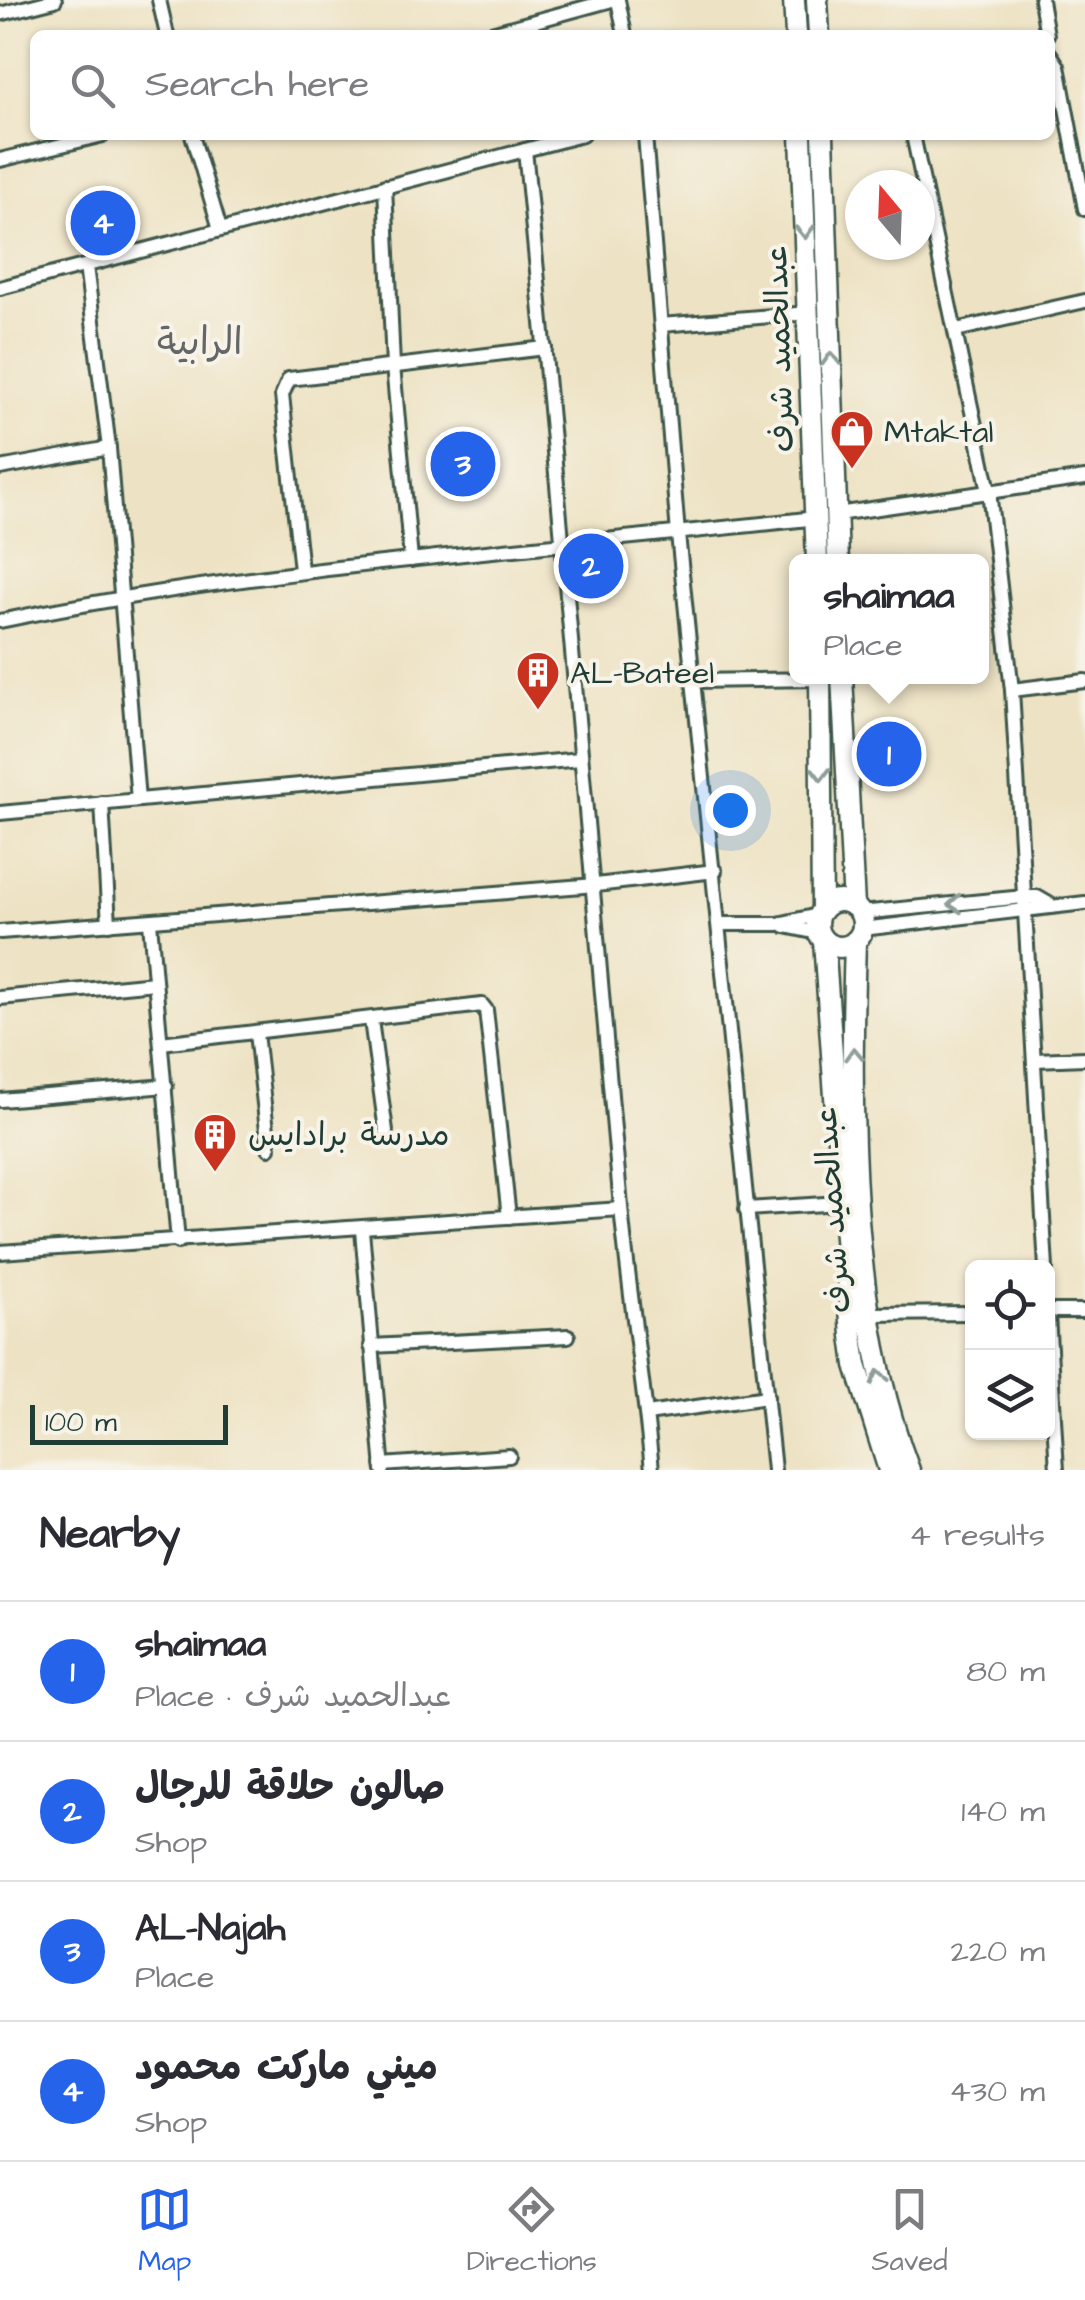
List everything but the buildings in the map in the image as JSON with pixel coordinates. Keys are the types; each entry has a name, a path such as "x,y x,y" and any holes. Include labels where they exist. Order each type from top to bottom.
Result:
{"main road":[{"path":"794,0 796,30"},
{"path":"816,0 818,30"},
{"name":"عبدالحميد شرف","path":"801,140 808,313 827,516 836,554"},
{"name":"عبدالحميد شرف","path":"820,554 827,516 823,140"},
{"name":"عبدالحميد شرف","path":"820,684 820,925 840,1203 856,1365 889,1470"},
{"name":"عبدالحميد شرف","path":"843,684 858,922 856,1107 868,1314 885,1402 909,1470"},
{"path":"837,901 858,922 843,947 820,925 837,901"}],"street":[{"path":"0,14 55,0"},
{"path":"159,0 166,30"},
{"path":"503,30 615,0 624,30"},
{"path":"1042,0 1046,30"},
{"path":"1055,62 1085,209"},
{"path":"0,160 82,140"},
{"path":"193,140 220,230"},
{"path":"0,288 563,140"},
{"path":"645,140 678,534 774,1470"},
{"path":"914,140 989,491 1012,690 1046,1260"},
{"path":"525,150 580,759 596,885 621,1209 652,1470"},
{"path":"385,186 392,366 412,560"},
{"path":"86,266 109,448 138,800"},
{"path":"956,330 1085,302"},
{"path":"661,326 808,313"},
{"path":"301,570 282,387 296,376 545,348"},
{"path":"0,468 109,448"},
{"path":"0,621 119,596 301,570 678,534 1085,478"},
{"path":"694,681 789,679"},
{"path":"1012,690 1085,681"},
{"path":"0,813 580,759"},
{"path":"102,803 109,924"},
{"path":"0,932 596,885 715,871"},
{"path":"858,922 1024,905 1085,903"},
{"path":"150,922 178,1242"},
{"path":"719,924 820,925"},
{"path":"0,998 155,984"},
{"path":"161,1043 486,1008 509,1218"},
{"path":"371,1020 386,1131"},
{"path":"256,1033 270,1148"},
{"path":"1036,1060 1085,1058"},
{"path":"0,1100 166,1086"},
{"path":"746,1209 840,1203"},
{"path":"0,1252 362,1230 621,1209"},
{"path":"362,1230 383,1467 509,1456"},
{"path":"1055,1313 1085,1311"},
{"path":"868,1314 965,1313"},
{"path":"371,1346 568,1336"},
{"path":"1050,1350 1056,1470"},
{"path":"647,1414 767,1397"}],"place":[{"name":"ميني ماركت محمود","path":"103,223"},
{"name":"AL-Najah","path":"463,464"},
{"name":"Mtaktal","path":"852,470"},
{"name":"صالون حلاقة للرجال","path":"591,566"},
{"name":"AL-Bateel","path":"538,711"},
{"name":"shaimaa","path":"889,754"},
{"name":"مدرسة برادايس","path":"215,1173"}],"district":[{"name":"الرابية","path":"200,343"}]}
